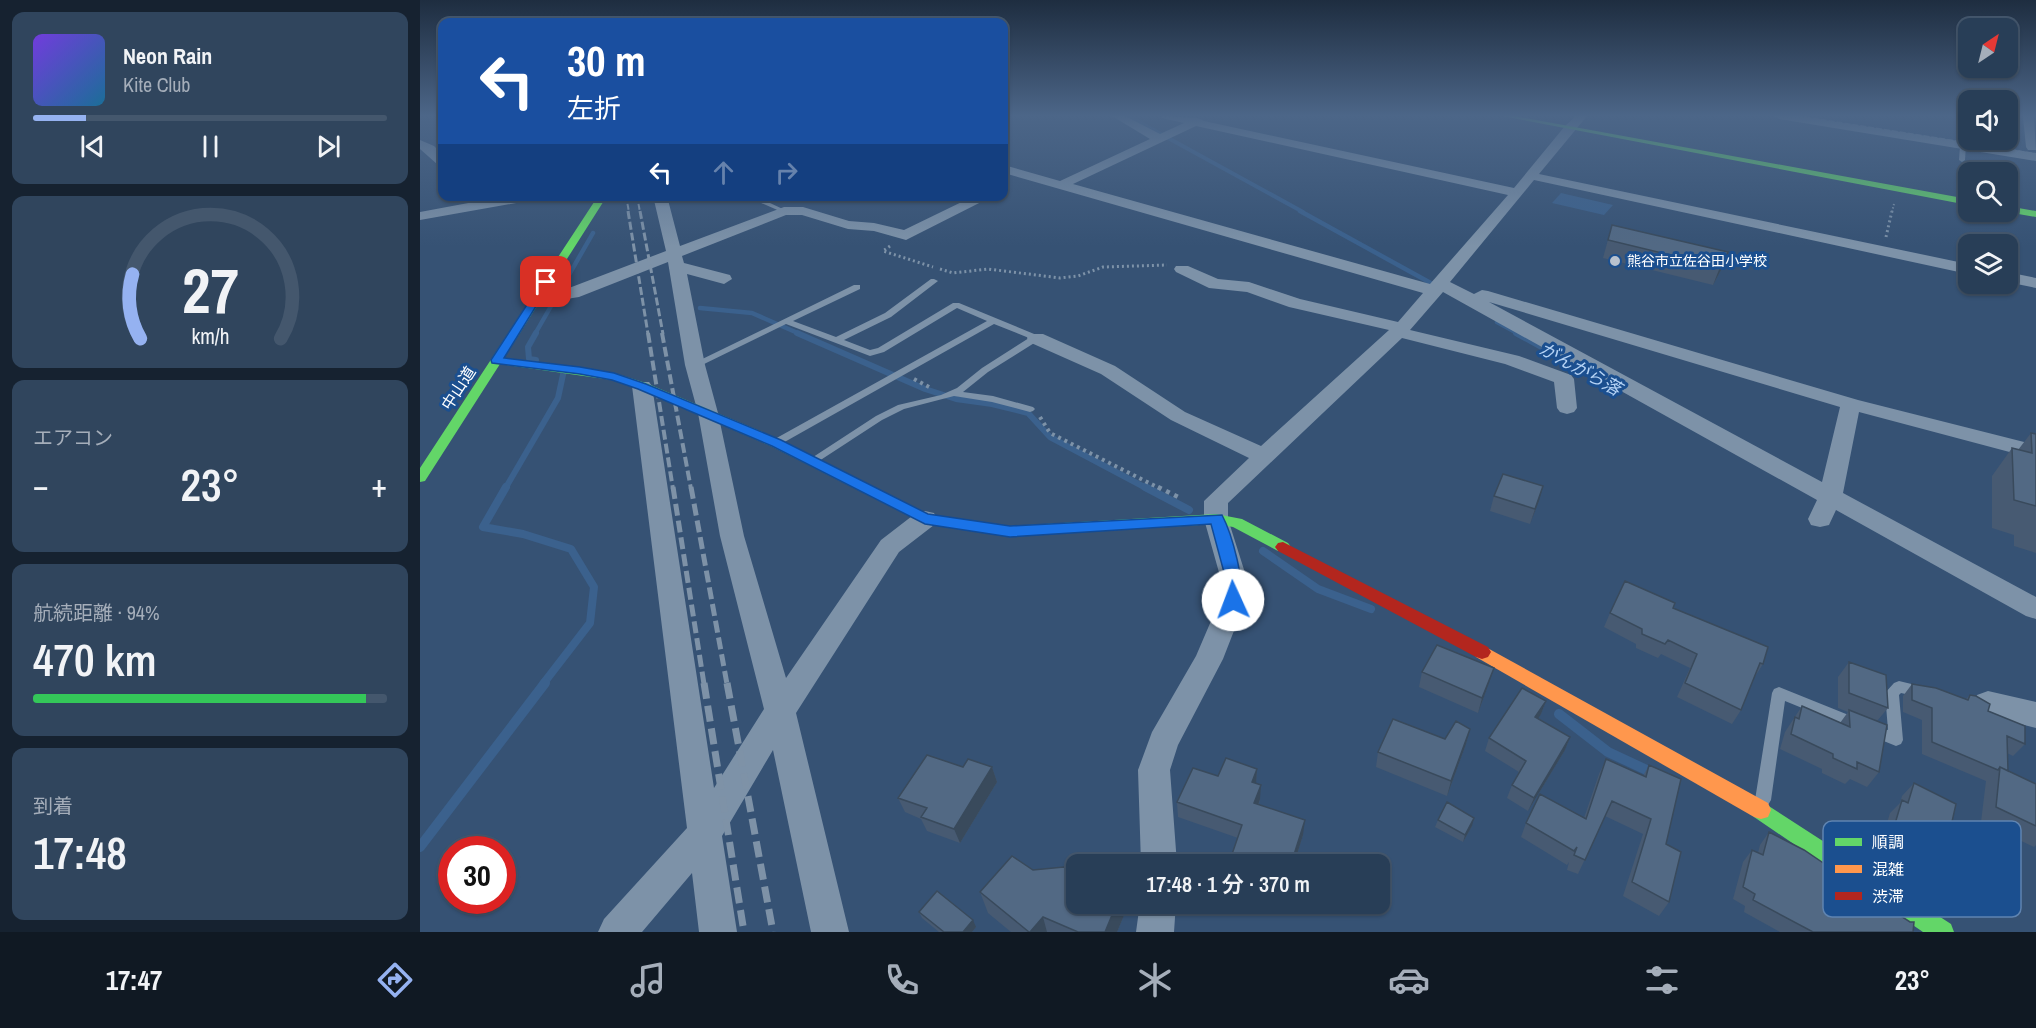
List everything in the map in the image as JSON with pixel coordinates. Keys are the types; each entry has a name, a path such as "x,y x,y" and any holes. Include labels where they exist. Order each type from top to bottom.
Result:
{"main road":[{"path":"1739,159 1958,200"},
{"name":"中山道","path":"420,478 427,456 543,297 600,201"},
{"path":"2018,211 2036,214"},
{"path":"496,360 614,377 642,386 776,443 925,519 1010,531 1216,514 1490,654 1761,810 1823,854"},
{"path":"1913,917 1927,927 1943,932"}],"street":[{"path":"1061,186 1116,159"},
{"path":"1351,159 1515,196"},
{"path":"1158,854 1154,770 1163,742 1209,659 1233,600 1233,576 1216,514 1216,501 1266,457 1400,330 1545,159"},
{"path":"1008,170 1437,287 1851,404 2036,452"},
{"path":"1012,184 1028,176"},
{"path":"1532,176 1958,267"},
{"path":"420,216 508,201"},
{"path":"661,201 695,365 708,413 732,536 780,711 830,932"},
{"path":"543,297 570,293 675,260 784,211 803,211 848,225 874,227 906,235 976,201"},
{"path":"675,260 724,279"},
{"path":"1182,269 1215,284 1249,287 1295,303 1512,360 1564,379 1568,408"},
{"path":"2018,279 2036,283"},
{"path":"1437,287 1826,506 2036,609"},
{"path":"1036,338 1108,370 1178,416 1266,457"},
{"path":"642,386 718,932"},
{"path":"1826,506 1851,404"},
{"path":"617,932 704,834 780,711 890,546 925,519"},
{"path":"1982,703 2036,715"},
{"path":"1155,932 1157,914"}],"lane":[{"path":"760,201 784,211"},
{"path":"838,340 888,315 934,281"},
{"path":"695,365 857,287"},
{"path":"786,321 870,353 898,340 956,304 1036,338"},
{"path":"776,443 994,320"},
{"path":"812,461 879,418 902,407 948,395 1036,338"},
{"path":"948,395 993,399 1030,409"},
{"path":"1761,810 1779,693 1896,740 1892,693 1899,687 1932,693"}],"path":[{"path":"1883,251 1898,189"},
{"path":"906,235 883,251 953,273 988,269 1060,278 1078,276 1103,267 1169,265 1182,269"},
{"path":"1030,409 1037,413 1050,433 1216,514"}],"water":[{"path":"1561,193 1613,205 1604,215 1552,203"}],"building":[{"path":"1612,225 1728,252 1720,267 1608,240"},
{"path":"2031,433 2036,434 2036,506 2014,500 2012,448 2032,453"},
{"path":"1503,474 1543,486 1535,509 1494,496"},
{"path":"1625,581 1675,603 1673,608 1768,647 1763,664 1760,663 1741,710 1685,683 1697,654 1668,640 1665,644 1642,634 1642,629 1610,613"},
{"path":"1437,645 1494,668 1482,698 1422,672"},
{"path":"1849,662 1886,675 1888,708 1849,693"},
{"path":"1912,684 1936,688 1968,700 1970,695 1976,696 1990,704 1988,711 2025,726 2025,744 2007,736 2008,771 2000,767 1998,770 1932,742 1932,708 1912,700"},
{"path":"1522,688 1546,701 1535,717 1570,737 1534,798 1512,785 1526,761 1489,738"},
{"path":"1802,706 1850,727 1849,710 1887,725 1879,772 1857,762 1857,769 1833,758 1833,754 1791,734 1795,717 1799,719"},
{"path":"1393,719 1445,739 1456,721 1470,729 1451,781 1378,752"},
{"path":"927,755 963,767 968,759 992,767 954,829 921,817 927,808 898,798"},
{"path":"1226,758 1257,769 1252,782 1261,785 1254,803 1305,820 1294,854 1232,854 1242,825 1177,802 1193,768 1218,776"},
{"path":"1606,759 1646,777 1649,765 1681,779 1666,844 1681,852 1669,902 1632,882 1651,819 1612,801 1585,860 1574,855 1577,847 1574,851 1526,823 1540,794 1586,819"},
{"path":"2000,767 2036,784 2036,826 1996,807"},
{"path":"1914,783 1956,804 1952,821 1896,821 1902,800 1908,803"},
{"path":"1447,802 1474,818 1465,835 1438,820"},
{"path":"1769,832 1823,863 1823,917 1902,917 1914,922 1913,932 1813,932 1753,900 1755,894 1743,887 1752,850 1763,855"},
{"path":"1012,856 1033,870 1066,868 1066,914 1112,914 1105,932 1078,932 1043,917 1029,932 980,892"},
{"path":"937,891 973,920 963,932 944,932 919,912"}],"waterway":[{"name":"がんがら落","path":"1207,159 1303,212"},
{"name":"がんがら落","path":"1300,211 1438,287"},
{"path":"535,334 593,233"},
{"path":"700,308 752,313 800,334"},
{"name":"がんがら落","path":"1497,322 1519,334"},
{"path":"536,333 528,347 529,359 536,360"},
{"path":"797,333 925,389 956,399 992,404 1028,413 1050,437 1148,489"},
{"name":"がんがら落","path":"1516,333 1605,382"},
{"path":"505,489 558,398 564,370"},
{"path":"506,487 483,527 523,534 571,549 594,587 590,623 543,684"},
{"path":"1145,487 1189,510"},
{"path":"1263,551 1318,589 1371,609"},
{"path":"420,847 545,683"},
{"path":"1559,714 1608,752 1653,773"}],"railway":[{"path":"627,201 629,212"},
{"path":"638,201 640,212"},
{"path":"628,211 648,334"},
{"path":"640,211 663,334"},
{"path":"648,333 673,489"},
{"path":"662,333 691,489"},
{"path":"673,487 704,684"},
{"path":"691,487 727,684"},
{"path":"704,683 744,932"},
{"path":"727,683 773,932"}],"traffic: fast":[{"path":"1739,159 1958,200"},
{"path":"420,478 600,201"},
{"path":"2018,211 2036,214"},
{"path":"496,360 614,377 642,386 776,443 925,519 1010,531 1216,519 1237,523 1283,547"},
{"path":"1761,810 1823,852"},
{"path":"1921,917 1943,932"}],"traffic: slow":[{"path":"1482,652 1761,810"}],"traffic: jam":[{"path":"1283,547 1482,652"}],"place":[{"name":"熊谷市立佐谷田小学校","path":"1615,261"}],"route":[{"path":"546,282 496,360 614,377 642,386 776,443 925,519 1010,531 1216,519 1233,576 1233,600"}]}
